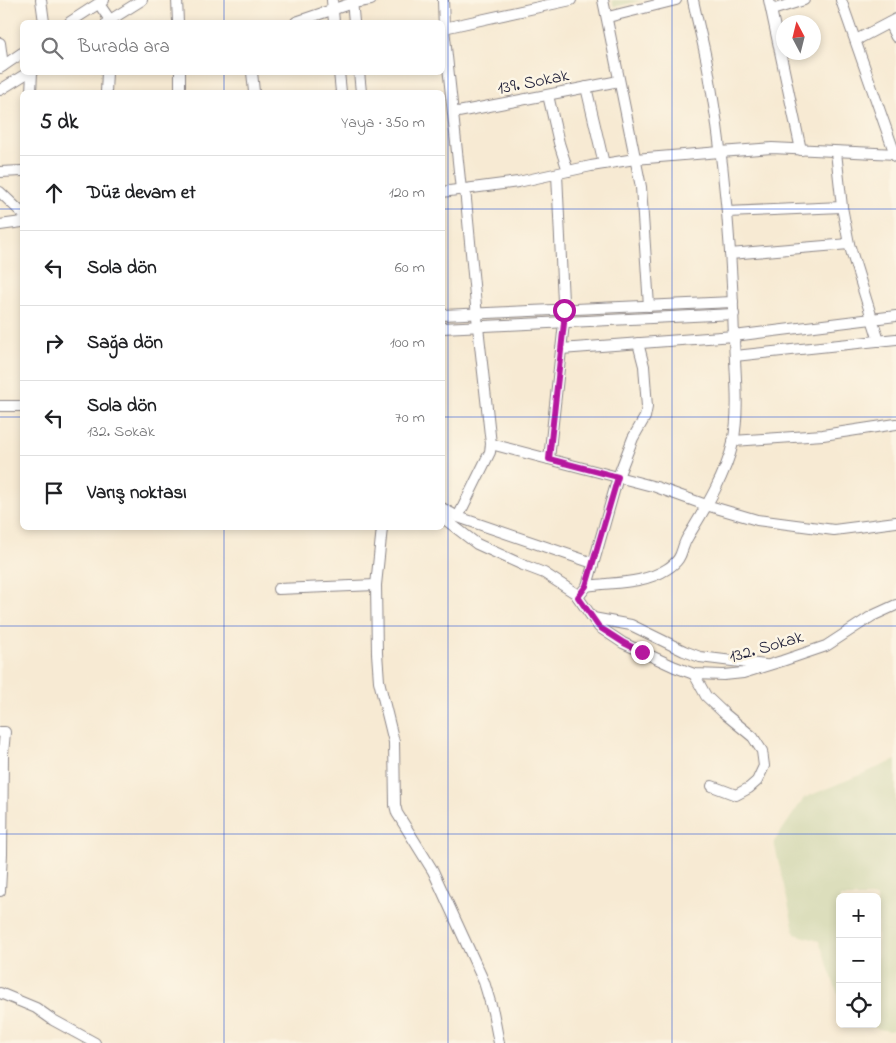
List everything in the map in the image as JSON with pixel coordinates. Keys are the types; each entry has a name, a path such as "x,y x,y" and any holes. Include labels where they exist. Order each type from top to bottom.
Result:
{"street":[{"path":"41,0 44,20"},
{"path":"112,20 142,0"},
{"path":"177,0 178,20"},
{"path":"332,0 334,20"},
{"path":"303,20 333,11 352,2 371,0"},
{"path":"443,0 444,20"},
{"path":"445,28 531,4 572,0"},
{"path":"603,0 608,17 641,187 649,306"},
{"path":"608,17 676,0"},
{"path":"586,586 632,582 648,578 667,570 677,561 682,554 686,539 722,475 733,441 737,396 727,212 709,73 693,0"},
{"path":"801,150 771,5 804,0"},
{"path":"445,192 518,182 604,164 720,152 772,148 896,155 841,0"},
{"path":"73,20 101,2 108,20"},
{"path":"352,2 354,20"},
{"path":"856,40 892,21 896,37"},
{"path":"445,37 490,444 490,452 458,517"},
{"path":"0,43 2,67 20,55"},
{"path":"0,90 25,75"},
{"path":"30,75 31,90"},
{"path":"106,90 107,75"},
{"path":"180,75 180,90"},
{"path":"252,75 254,90"},
{"path":"339,75 341,90"},
{"path":"359,75 362,90"},
{"name":"139. Sokak","path":"453,113 619,81"},
{"path":"586,87 604,164"},
{"path":"548,95 559,143 562,172 564,310 549,459"},
{"path":"836,152 842,207 849,244 879,341"},
{"path":"0,172 20,171"},
{"path":"0,192 20,211"},
{"path":"727,212 842,207"},
{"path":"0,225 20,222"},
{"path":"730,254 849,244"},
{"path":"445,315 733,302"},
{"path":"445,328 734,314"},
{"path":"561,349 734,336 896,316"},
{"path":"735,356 896,340"},
{"path":"578,597 586,586 618,477 647,406 644,366 638,343"},
{"path":"0,406 20,406"},
{"path":"733,441 823,435 896,424"},
{"path":"490,444 656,487 706,505 758,520 834,530 896,522"},
{"path":"445,510 458,517 593,563"},
{"name":"132. Sokak","path":"445,519 477,544 544,573 576,593 599,627 624,643 694,674 724,675 743,673 771,665 826,646 872,616 896,605"},
{"path":"382,530 376,585 379,681 394,742 395,805 397,813 433,871 484,982 493,1012 498,1043"},
{"path":"278,589 376,585"},
{"path":"592,618 631,625 700,657 771,665"},
{"path":"694,674 706,696 753,737 762,750 764,766 757,781 749,788 736,795 712,786"},
{"path":"0,732 5,732 0,890"},
{"path":"0,993 36,1008 94,1043"}],"shaded area":[{"path":"612,0 643,0 614,7"},
{"path":"896,760 896,1029 889,1031 875,1028 881,1028 881,893 836,893 836,989 819,941 795,934 774,842 804,798"}],"route":[{"path":"564,310 549,459 618,477 586,586 578,597 599,627 642,652"}]}
